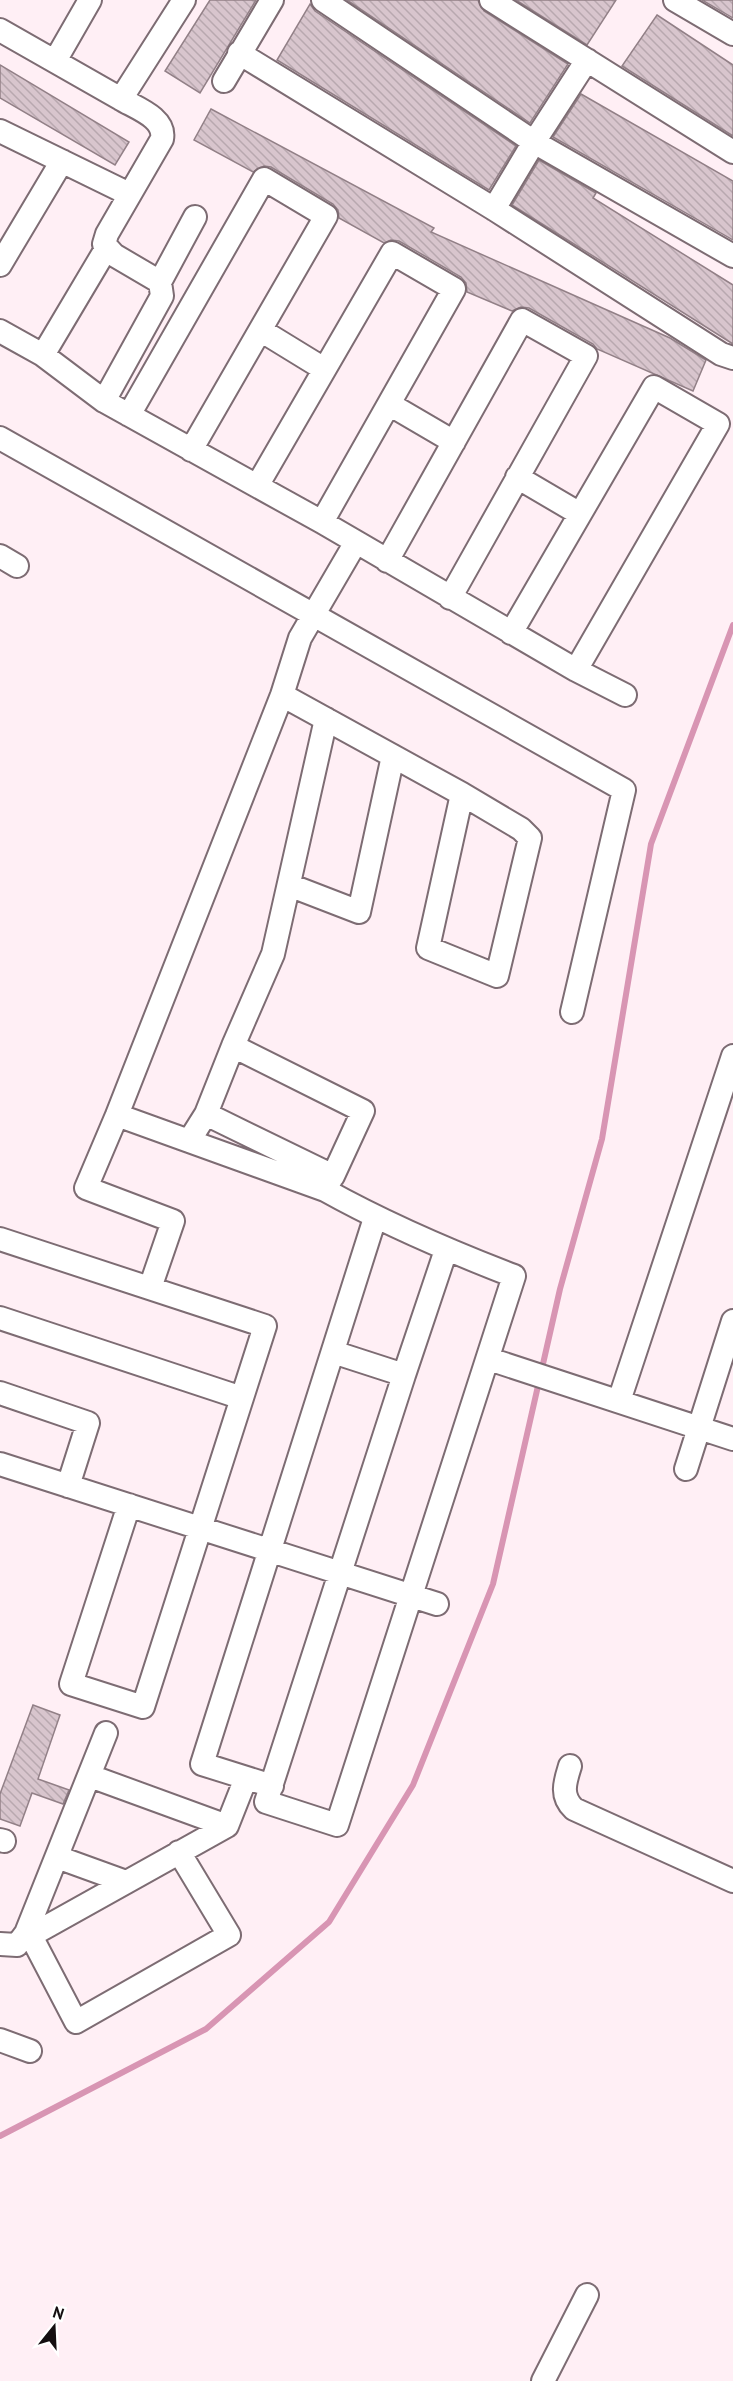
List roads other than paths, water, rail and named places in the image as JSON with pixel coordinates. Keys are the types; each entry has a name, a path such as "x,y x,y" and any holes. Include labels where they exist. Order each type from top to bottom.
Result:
{"street":[{"path":"55,62 90,0"},
{"path":"122,99 184,0"},
{"path":"224,81 272,0"},
{"path":"323,0 534,142 733,256"},
{"path":"491,0 733,152"},
{"path":"675,0 733,34"},
{"path":"0,30 122,99 160,124 164,132 162,139 129,194 104,244 106,249 160,282"},
{"path":"239,53 494,209 711,348 733,358"},
{"path":"494,209 587,60"},
{"path":"0,131 129,194"},
{"path":"0,265 62,161"},
{"path":"129,415 264,178 326,216 192,450"},
{"path":"104,401 162,296 160,282 195,217"},
{"path":"43,355 106,249"},
{"path":"257,486 392,253 454,290 322,522"},
{"path":"387,561 522,320 585,356 450,598"},
{"path":"0,331 43,355 104,401 322,522 576,670 625,695"},
{"path":"262,331 324,369"},
{"path":"511,633 654,387 718,424 576,670"},
{"path":"389,404 454,442"},
{"path":"0,438 624,789 572,1012"},
{"path":"517,477 580,514"},
{"path":"150,1288 173,1221 86,1188 117,1115 282,695 300,638 356,543"},
{"path":"282,695 326,718 521,828 530,838 496,976 428,948 462,795"},
{"path":"189,1141 206,1114 232,1046 273,954 326,718"},
{"path":"289,885 359,912 393,756"},
{"path":"232,1046 363,1111 329,1183"},
{"path":"619,1401 733,1056"},
{"path":"206,1114 329,1183 375,1218 446,1250 514,1276 337,1825 266,1802 446,1250"},
{"path":"117,1115 189,1141 329,1183"},
{"path":"272,1786 202,1764 375,1218"},
{"path":"1,1243 266,1326 143,1707 71,1684 129,1505"},
{"path":"0,1318 242,1398"},
{"path":"686,1469 733,1321"},
{"path":"333,1352 404,1375"},
{"path":"489,1359 733,1439"},
{"path":"0,1393 88,1423 68,1486"},
{"path":"0,1464 437,1604"},
{"path":"18,1940 57,1857 106,1733"},
{"path":"570,1766 565,1785 565,1797 567,1803 574,1809 733,1881"},
{"path":"90,1776 227,1826"},
{"path":"18,1940 227,1826 246,1778"},
{"path":"18,1940 76,2022 229,1935 179,1852"},
{"path":"57,1857 126,1882"},
{"path":"0,2040 30,2051"},
{"path":"543,2381 586,2295"}],"waterway":[{"path":"0,2136 206,2029 329,1922 413,1785 493,1584 560,1289 602,1139 651,844 733,625"}]}
